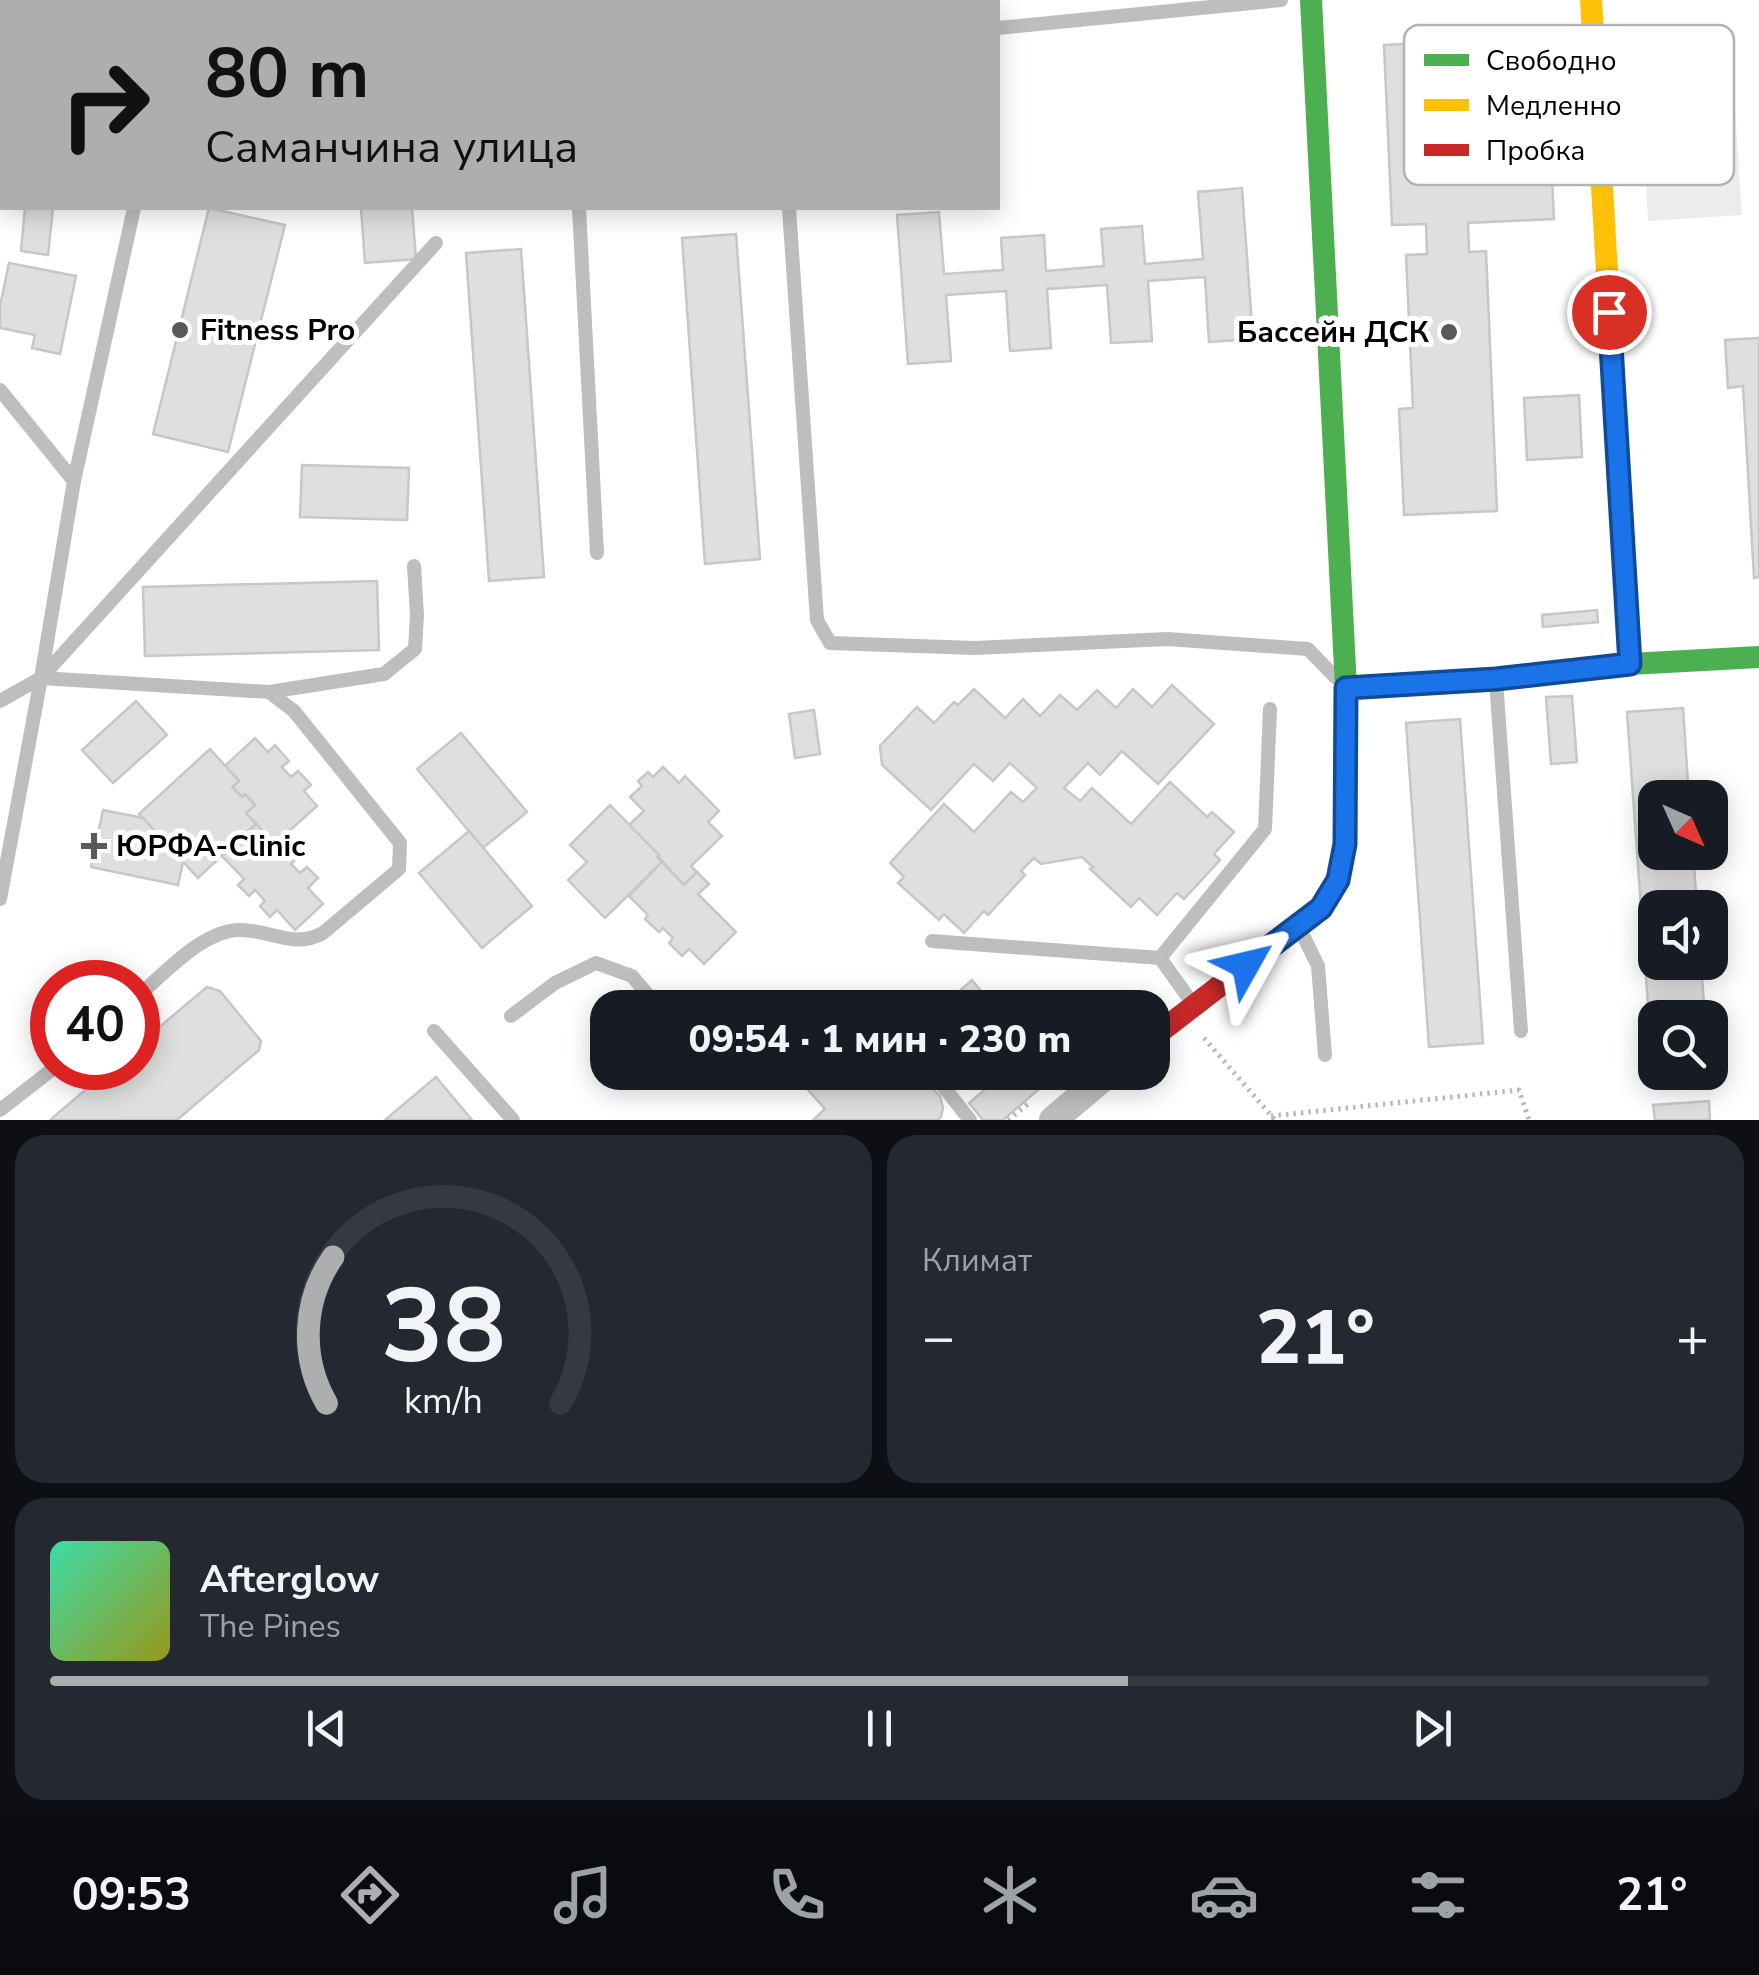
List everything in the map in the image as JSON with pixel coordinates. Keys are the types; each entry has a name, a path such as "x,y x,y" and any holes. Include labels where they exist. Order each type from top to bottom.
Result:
{"street":[{"path":"1170,1024 1321,908 1338,880 1345,844 1346,688 1310,0"},
{"path":"1590,0 1592,25"},
{"path":"1601,185 1630,664"},
{"path":"1346,688 1759,657"},
{"path":"1053,1120 1089,1090"}],"lane":[{"path":"1000,28 1281,0"},
{"path":"0,899 74,481 134,210"},
{"path":"579,210 597,553"},
{"path":"788,210 817,620 830,643 974,648 1166,639 1308,648 1346,688"},
{"path":"0,701 41,678 436,243"},
{"path":"0,390 74,481"},
{"path":"41,678 269,692 384,674 416,649 414,566"},
{"path":"1496,679 1520,1031"},
{"path":"160,977 200,942 236,930 301,940 312,938 399,869 400,843 294,711 269,692"},
{"path":"1160,958 1265,829 1270,710"},
{"path":"1298,926 1318,966 1325,1056"},
{"path":"932,941 1160,958"},
{"path":"1160,958 1188,1009"},
{"path":"511,1016 555,983 596,963 632,976 644,990"},
{"path":"434,1031 513,1120"},
{"path":"0,1110 30,1087"},
{"path":"946,1090 970,1120"}],"path":[{"path":"1188,1009 1273,1118 1520,1090 1528,1120"}],"shaded area":[{"path":"1734,93 1742,215 1648,221 1646,185 1734,185"}],"building":[{"name":"Бассейн ДСК","path":"1404,44 1404,185 1552,185 1554,219 1468,223 1469,252 1486,251 1497,511 1404,515 1399,409 1413,408 1406,255 1427,254 1426,224 1392,225 1384,45"},
{"path":"1242,188 1253,339 1209,342 1205,277 1148,281 1152,341 1111,343 1107,285 1047,289 1051,348 1010,351 1006,291 946,295 951,361 908,364 897,215 939,212 944,274 1003,270 1001,238 1044,235 1046,271 1104,266 1101,229 1142,226 1145,264 1203,259 1198,192"},
{"path":"25,210 53,210 48,255 21,251"},
{"path":"209,210 285,225 228,452 153,434"},
{"path":"361,210 412,210 416,259 365,263"},
{"path":"736,234 760,559 705,564 682,238"},
{"path":"521,249 544,577 489,581 466,253"},
{"path":"9,263 76,276 60,354 32,348 35,335 0,328 0,306"},
{"path":"1759,338 1759,577 1754,578 1743,386 1728,388 1725,340"},
{"path":"1579,395 1582,457 1527,460 1524,398"},
{"path":"302,465 409,468 407,520 300,517"},
{"path":"377,581 379,650 145,656 143,587"},
{"path":"1597,610 1598,622 1543,627 1542,615"},
{"path":"1172,685 1214,724 1158,784 1122,751 1100,775 1088,763 1064,788 1080,801 1092,788 1131,824 1170,782 1207,817 1212,812 1234,832 1214,854 1220,860 1184,899 1177,893 1157,915 1139,898 1131,907 1082,857 1041,864 1034,858 1021,871 1025,875 988,915 984,911 964,933 944,914 939,920 898,883 904,877 890,863 944,804 974,832 1011,792 1023,802 1037,788 1010,763 993,781 974,764 931,810 882,765 880,746 917,707 934,723 954,702 958,705 974,689 1005,718 1023,699 1040,716 1060,695 1077,710 1097,690 1116,708 1133,689 1152,707"},
{"path":"1572,696 1577,762 1551,764 1546,697"},
{"path":"136,701 167,735 113,783 82,750"},
{"path":"1683,708 1688,780 1638,780 1638,866 1627,712"},
{"path":"814,710 820,754 795,758 789,714"},
{"path":"1460,719 1483,1043 1429,1047 1406,723"},
{"path":"461,733 527,812 483,848 417,769"},
{"path":"255,738 268,752 275,745 289,761 282,767 291,777 298,771 311,785 304,791 317,806 275,844 246,813 255,805 232,787 239,781 225,766"},
{"path":"210,749 239,781 232,787 255,805 246,813 256,824 198,878 139,814"},
{"path":"663,767 679,783 685,776 719,811 708,822 722,836 691,866 697,872 684,885 629,825 644,811 630,797 642,786 638,781 648,772 653,777"},
{"path":"610,805 662,862 605,918 568,880 587,862 570,845"},
{"path":"103,810 143,818 183,862 178,885 91,867"},
{"path":"256,824 275,844 284,836 301,854 291,864 300,873 307,867 318,878 308,888 323,904 295,930 277,910 270,917 260,906 265,901 255,890 249,896 238,885 244,879 222,856"},
{"path":"469,831 532,906 482,948 419,873"},
{"path":"662,862 684,885 697,872 709,884 698,894 736,932 704,964 689,949 682,956 669,943 673,938 645,919 648,915 629,896"},
{"path":"1638,870 1694,870 1696,890 1640,890"},
{"path":"972,980 980,990 961,990"},
{"path":"1646,980 1702,980 1704,1000 1648,1000"},
{"path":"207,987 220,991 261,1041 259,1050 177,1120 50,1120 85,1090 160,1090 160,1027"},
{"path":"436,1077 472,1120 385,1120"},
{"path":"808,1090 934,1090 943,1108 938,1120 813,1120 825,1109"},
{"path":"985,1090 1038,1090 1003,1120 983,1120 969,1103"},
{"path":"1709,1101 1710,1120 1655,1120 1653,1105"}],"traffic: fast":[{"path":"1311,0 1346,688"},
{"path":"1487,680 1630,664 1759,657"}],"traffic: slow":[{"path":"1591,0 1592,25"},
{"path":"1602,185 1630,664"}],"traffic: jam":[{"path":"1170,1024 1321,908 1338,880 1345,844 1346,688 1487,680"}],"place":[{"name":"Fitness Pro","path":"180,330"},
{"name":"Бассейн ДСК","path":"1449,332"},
{"name":"ЮРФА-Clinic","path":"94,846"}],"route":[{"path":"1246,965 1321,908 1338,880 1345,844 1346,688 1496,679 1630,664 1609,312"}]}
